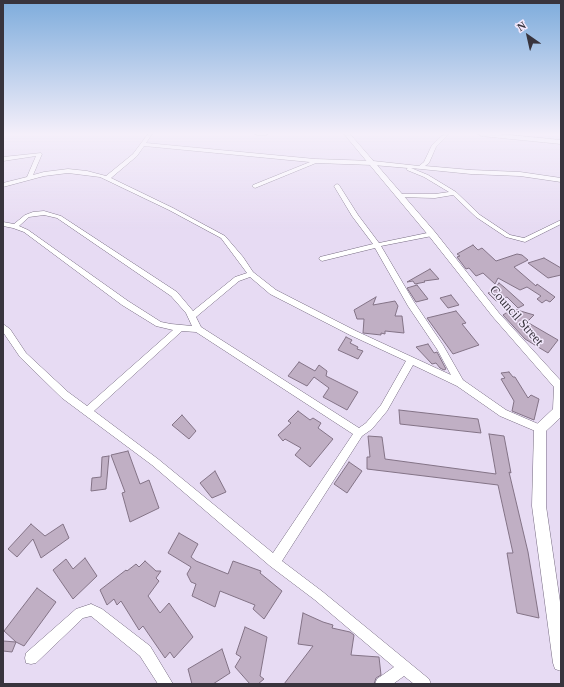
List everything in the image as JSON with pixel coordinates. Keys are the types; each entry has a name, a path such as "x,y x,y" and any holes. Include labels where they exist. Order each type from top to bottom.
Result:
{"street":[{"path":"30,177 34,166"},
{"path":"108,178 123,166"},
{"path":"255,186 303,166"},
{"name":"Council Street","path":"375,166 432,234 496,316 560,386 559,411 540,429"},
{"path":"403,166 426,176 454,193 478,216 508,236 526,240 561,222"},
{"path":"404,166 470,172 526,174 561,180"},
{"path":"3,185 30,177 68,171 87,173 108,178 223,237 251,274 273,292 460,383 503,413 540,429 540,506 561,664"},
{"path":"337,186 355,216 377,245 411,304 440,347 460,383"},
{"path":"399,196 435,196 454,193"},
{"path":"15,226 27,216 33,214 44,213 58,217 174,294 192,316 198,329"},
{"path":"3,224 15,226 26,231 126,304 159,324 180,328 198,329 359,433"},
{"path":"322,259 377,245 432,234"},
{"path":"192,316 237,280 251,274"},
{"path":"3,327 23,355 65,395 155,462 274,562 319,596 424,684"},
{"path":"87,412 180,328"},
{"path":"274,562 359,433 369,426 384,408 411,360"},
{"path":"31,658 80,613 91,610 98,612 144,651 166,684"},
{"path":"382,684 404,668"}],"building":[{"path":"473,245 478,250 482,248 496,261 517,254 522,255 528,260 514,267 536,286 537,284 555,297 550,302 546,300 542,303 537,299 541,296 527,287 520,290 498,278 495,284 483,273 476,276 469,268 466,269 457,257 460,256 457,254"},
{"path":"544,258 561,268 561,275 548,278 528,263"},
{"path":"430,269 439,279 415,284 413,281 407,282"},
{"path":"499,283 524,305 518,308 507,297 496,301 488,293 499,289 496,287"},
{"path":"417,285 428,299 416,302 407,288"},
{"path":"451,295 459,305 448,308 440,298"},
{"path":"376,297 373,305 395,301 398,306 395,316 402,316 404,333 385,331 385,334 381,333 381,335 363,333 364,319 357,319 354,310"},
{"path":"517,310 534,315 527,322 558,340 548,353 525,339 503,315 509,311"},
{"path":"456,311 466,323 462,324 479,345 453,354 427,318"},
{"path":"346,337 352,340 350,343 358,347 357,349 363,351 358,359 338,350"},
{"path":"428,344 434,353 437,352 446,369 444,370 440,368 436,363 432,364 416,347"},
{"path":"299,362 315,371 319,365 327,371 326,376 358,392 347,410 323,397 329,388 314,377 307,386 288,376"},
{"path":"509,372 513,377 515,377 528,398 531,395 539,399 534,420 512,411 514,401 501,379 505,378 501,373"},
{"path":"399,410 478,419 481,433 400,424"},
{"path":"298,411 310,420 313,418 321,423 318,428 333,439 310,467 295,455 301,448 285,439 283,441 278,435 291,423 288,421"},
{"path":"182,415 196,431 189,439 172,425"},
{"path":"489,434 504,436 511,473 509,472 528,552 539,618 517,613 507,553 513,553 498,485 367,469 367,457 370,457 368,436 382,437 385,459 496,474"},
{"path":"128,451 140,484 149,480 159,508 130,522 122,493 125,492 111,455"},
{"path":"109,456 106,489 91,491 92,478 101,477 102,457"},
{"path":"349,462 362,471 347,493 334,484"},
{"path":"215,471 226,492 212,498 200,483"},
{"path":"31,524 45,536 63,524 69,538 41,558 33,539 17,557 8,549"},
{"path":"179,533 198,544 191,557 196,561 228,574 233,561 261,571 260,573 282,591 264,619 253,609 255,605 220,591 215,607 192,596 196,584 191,582 187,574 191,567 168,553"},
{"path":"85,558 97,576 73,599 53,570 66,559 73,569"},
{"path":"145,561 156,571 161,571 156,578 159,581 148,596 160,613 169,603 193,637 174,658 170,652 165,658 143,626 139,630 121,601 117,605 114,599 107,605 100,590 126,570 127,571 136,564 139,567"},
{"path":"37,588 56,602 24,646 16,642 4,631"},
{"path":"303,613 333,625 332,628 350,632 354,635 351,655 379,657 381,675 376,678 374,684 284,684 313,646 298,644"},
{"path":"245,627 267,637 260,676 264,679 258,684 250,684 235,667 241,657 236,654"},
{"path":"3,641 16,642 12,652 3,651"},
{"path":"222,649 230,673 213,684 192,684 188,669"}]}
